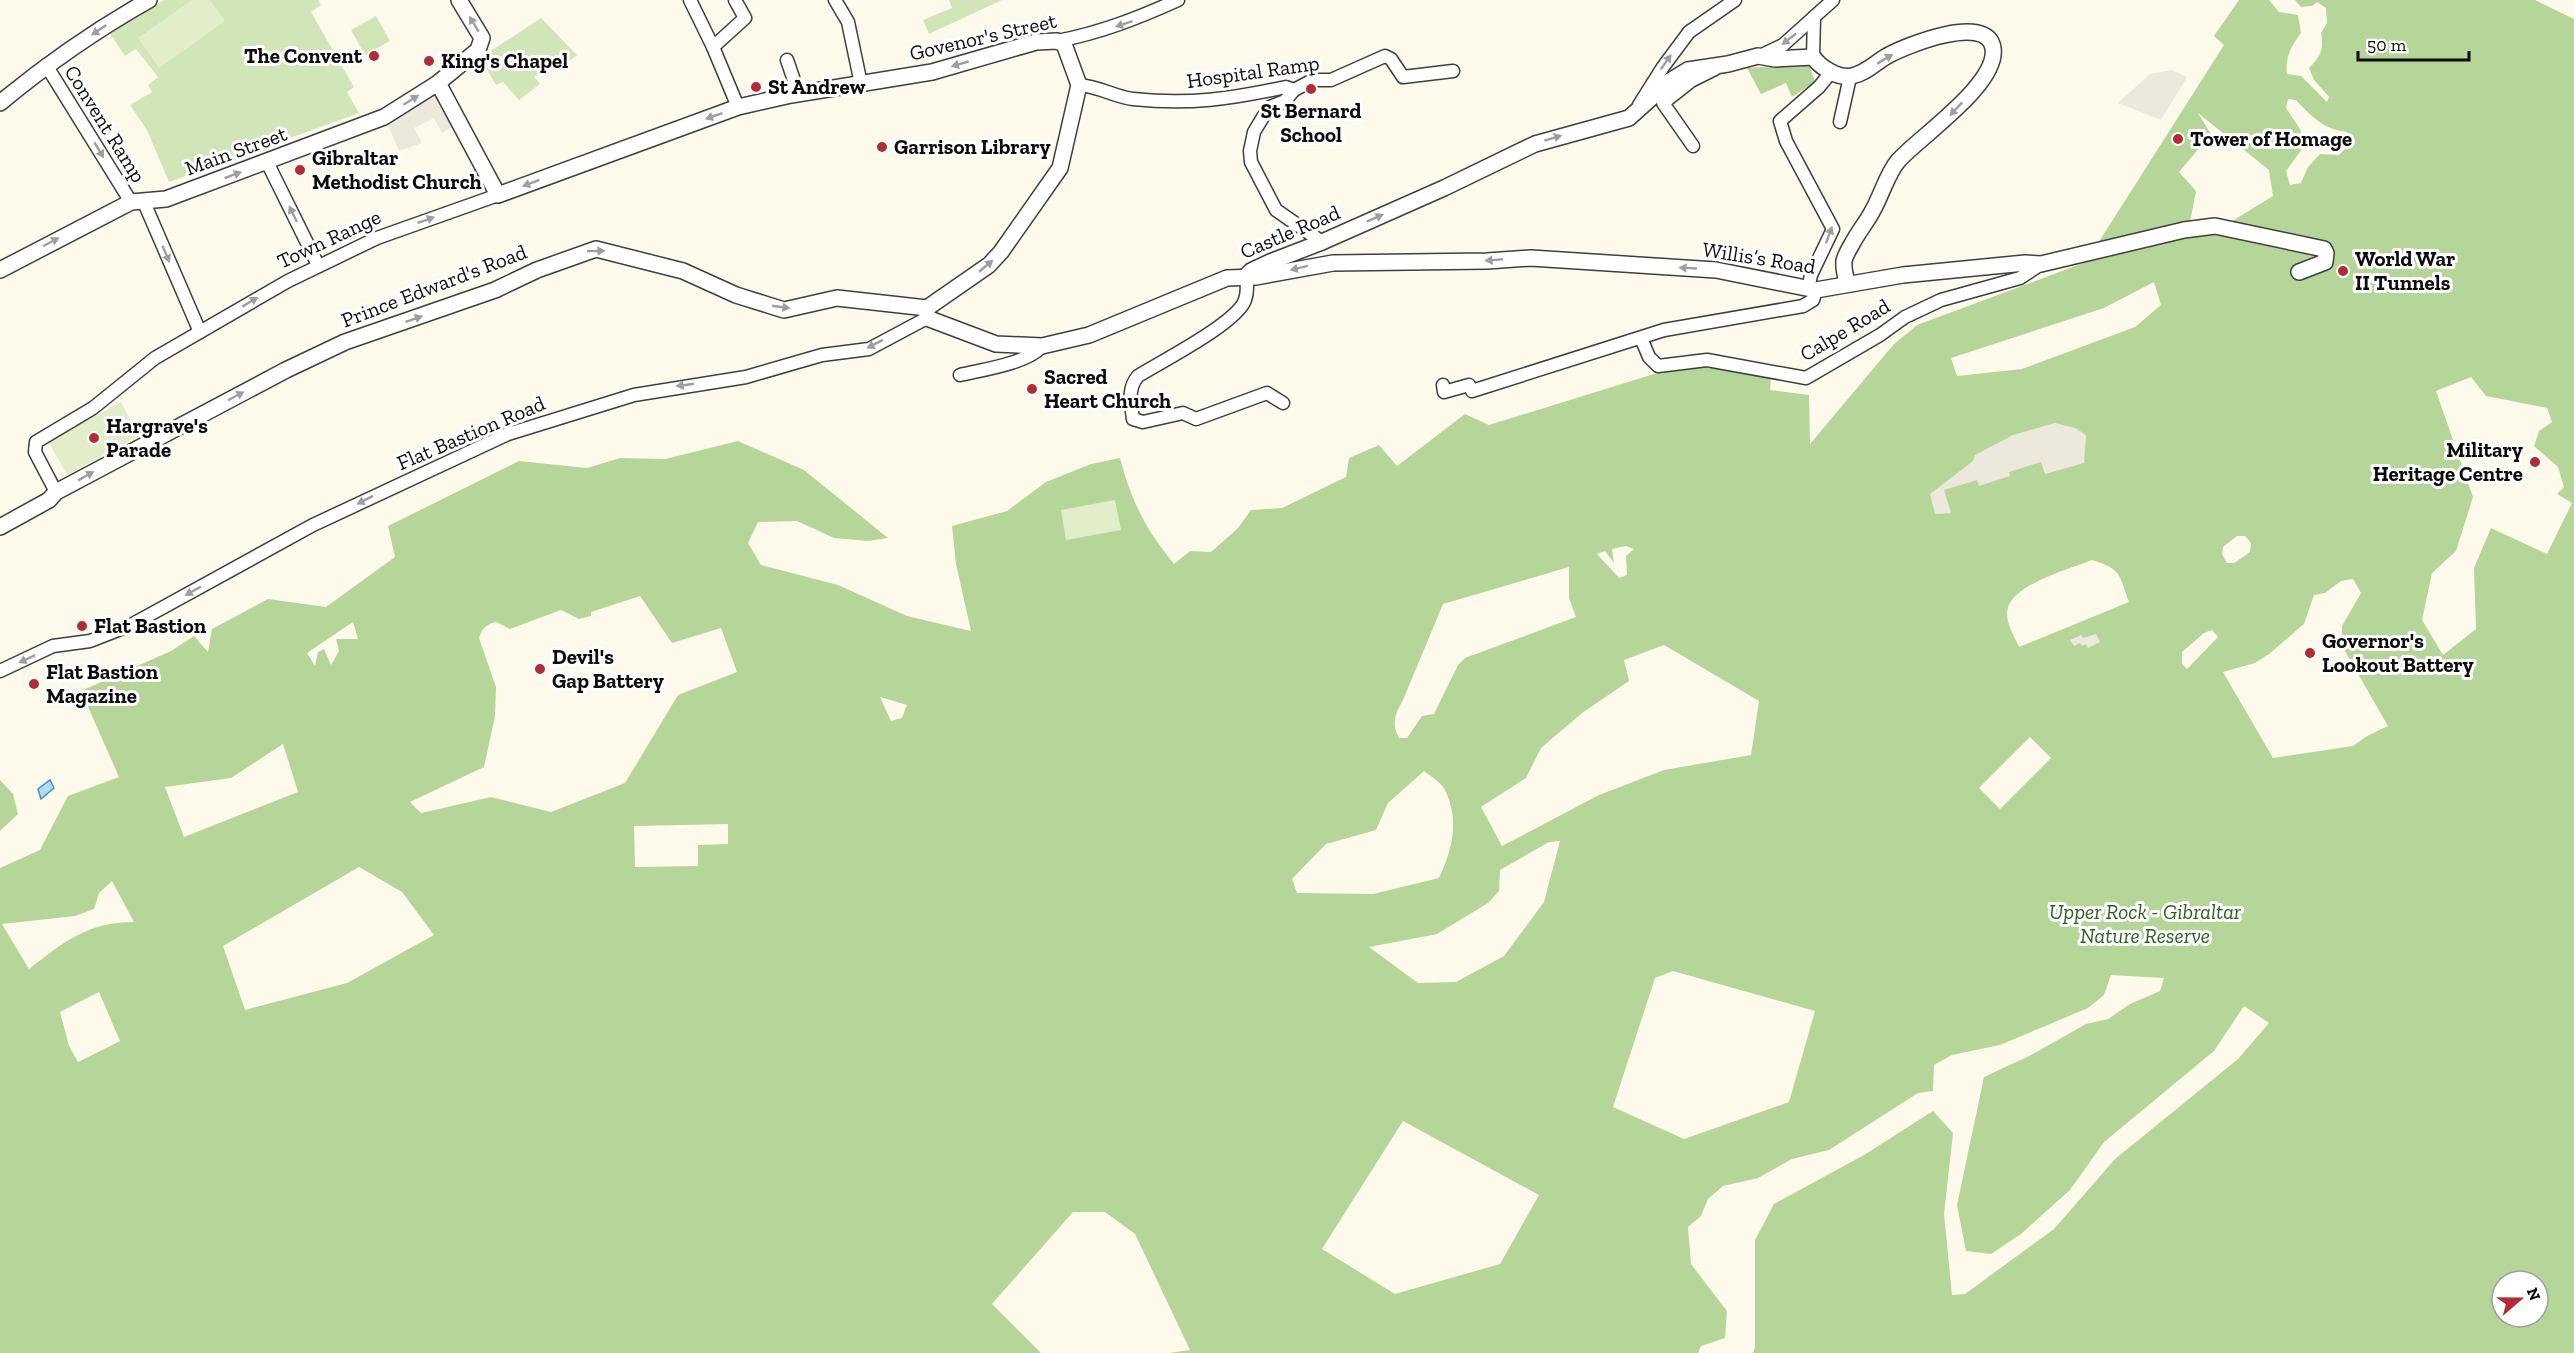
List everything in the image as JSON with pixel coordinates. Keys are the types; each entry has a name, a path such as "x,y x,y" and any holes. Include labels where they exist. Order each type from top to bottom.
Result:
{"street":[{"path":"0,103 46,65 118,17 149,0"},
{"name":"Main Street","path":"0,270 137,201 166,199 384,117 438,83 478,50 482,38 459,0"},
{"path":"690,0 713,47 738,108"},
{"path":"713,47 745,18 735,0"},
{"path":"835,0 848,22 861,84"},
{"name":"Govenor's Street","path":"795,95 932,72 1036,42 1079,37 1134,20 1178,0"},
{"path":"1632,115 1662,67 1689,32 1735,0"},
{"path":"1632,115 1670,81 1688,70 1760,56 1783,45 1833,0"},
{"path":"1814,17 1813,57 1819,66 1850,77 1868,70 1888,56 1926,41 1952,34 1980,32 1989,38 1993,47 1991,62 1970,94 1949,117 1896,164 1844,260 1846,284"},
{"path":"927,309 989,265 1001,252 1060,168 1079,85 1064,44 1057,41"},
{"path":"1760,56 1775,59 1813,57"},
{"name":"Hospital Ramp","path":"1079,85 1103,88 1130,99 1211,101 1286,87 1294,90 1313,80 1331,80 1385,57 1391,58 1403,77 1453,71"},
{"path":"787,60 795,95"},
{"path":"1693,146 1663,103 1691,81 1727,64"},
{"name":"Convent Ramp","path":"46,65 137,201 200,332"},
{"path":"1812,289 1811,275 1833,229 1786,141 1780,121 1818,87 1832,71"},
{"path":"1840,122 1850,77"},
{"path":"438,83 498,195"},
{"path":"1294,90 1285,101 1270,107 1263,117 1254,132 1250,155 1276,210 1322,242"},
{"name":"Town Range","path":"56,492 35,452 36,442 93,408 155,358 247,303 318,266 394,231 738,108 795,95"},
{"name":"Castle Road","path":"927,309 996,344 1042,346 1089,335 1227,278 1246,276 1270,261 1322,242 1444,188 1535,144 1632,115"},
{"path":"267,162 318,266"},
{"name":"Willis’s Road","path":"1246,276 1278,274 1333,262 1487,261 1531,258 1716,270 1772,279 1812,289 1903,275 2025,263 2041,264 2215,226 2324,249 2325,262 2298,272"},
{"name":"Prince Edward's Road","path":"0,527 49,500 56,492 286,370 345,342 495,290 537,270 596,249 683,271 736,295 784,310 837,298 927,309"},
{"name":"Calpe Road","path":"1641,338 1649,357 1658,366 1707,360 1806,378 1905,317 1941,300 2020,278 2041,264"},
{"path":"1246,276 1245,301 1239,310 1222,325 1138,376 1133,382 1130,394 1133,419 1143,422 1183,413 1196,420 1267,393 1283,403"},
{"name":"Calpe Road","path":"1443,385 1444,392 1469,385 1472,392 1665,330 1806,305 1814,299 1812,289"},
{"name":"Flat Bastion Road","path":"0,671 53,646 90,641 131,625 313,525 508,434 634,394 746,376 822,355 869,349 927,309"},
{"path":"960,375 1012,362 1033,354 1042,346"}],"green space":[{"path":"164,0 318,0 321,5 311,12 354,87 347,92 359,113 169,182 147,130 130,105 152,92 148,85 158,77 136,49 125,56 109,32"},
{"path":"192,0 210,0 225,21 159,68 138,38"},
{"path":"949,0 1002,0 929,34 923,20 952,8"},
{"name":"Upper Rock - Gibraltar Nature Reserve","path":"2239,0 2269,0 2279,12 2298,15 2301,33 2290,52 2287,74 2301,76 2327,102 2329,97 2314,80 2309,68 2321,52 2321,33 2327,23 2326,8 2317,2 2312,6 2301,7 2295,0 2535,0 2574,19 2574,1353 1753,1353 1755,1347 1755,1240 1774,1204 1864,1155 1933,1111 1953,1133 1944,1214 1952,1295 1965,1294 2054,1229 2115,1159 2238,1059 2269,1023 2244,1006 2214,1051 2104,1142 2070,1190 2021,1234 1991,1254 1966,1251 1957,1205 1984,1077 2031,1055 2086,1024 2108,1019 2130,1004 2160,991 2164,978 2111,975 2104,995 2088,1008 2000,1045 1952,1055 1934,1065 1933,1091 1918,1093 1829,1150 1792,1159 1758,1178 1723,1186 1708,1199 1701,1216 1688,1227 1691,1264 1727,1311 1725,1338 1701,1346 1698,1353 1169,1353 1190,1350 1135,1234 1105,1212 1073,1212 992,1304 1041,1353 0,1353 0,868 40,850 68,796 119,777 81,691 171,651 194,636 208,652 212,629 268,599 326,607 395,557 388,526 519,461 587,468 620,458 665,459 738,441 804,470 888,538 868,541 834,538 797,521 758,522 748,543 761,565 838,585 907,616 971,631 956,564 952,526 1007,511 1046,482 1091,464 1120,458 1129,488 1141,514 1155,539 1174,564 1190,551 1211,552 1238,528 1251,510 1282,508 1346,477 1349,458 1379,445 1397,466 1465,414 1489,425 1657,373 1707,366 1771,376 1770,390 1809,395 1810,444 1894,344 1917,325 2086,262 2224,45 2214,36","holes":["2288,99 2296,100 2325,125 2347,132 2350,144 2339,155 2320,154 2308,167 2301,183 2290,185 2286,171 2305,145 2300,129 2286,108","2198,113 2269,170 2273,196 2224,226 2189,227 2196,191 2179,172 2211,134","2154,282 2161,305 2135,327 2022,369 1957,376 1951,358 2104,308","2471,377 2486,396 2547,408 2552,422 2539,431 2534,446 2558,467 2564,487 2557,494 2572,503 2547,554 2491,528 2474,568 2476,629 2443,655 2422,620 2432,573 2456,551 2473,497 2436,391","2237,536 2245,536 2251,543 2250,552 2234,563 2227,563 2222,554 2223,547","1626,546 1634,549 1626,556 1627,575 1619,578 1597,554 1605,551 1614,563 1612,549","2092,560 2102,563 2118,574 2129,602 2019,647 2008,623 2007,612 2013,598 2032,584","1569,567 1569,598 1576,617 1465,658 1458,665 1434,714 1422,716 1407,738 1399,738 1395,724 1443,604","2353,579 2361,593 2342,626 2342,646 2388,726 2353,746 2273,758 2223,672 2255,663 2269,654 2304,624 2314,595 2325,593 2341,581","640,596 672,643 721,628 737,672 678,695 625,783 551,812 491,797 421,813 410,802 484,767 495,716 496,687 479,638 483,629 496,622 510,629 561,610 579,619 591,616 591,612","353,622 358,639 336,639 339,651 331,665 324,649 318,652 315,666 307,653","2212,630 2218,637 2187,669 2182,664 2182,652 2204,633","1664,645 1759,701 1751,755 1664,770 1599,795 1502,846 1481,807 1526,778 1541,748 1582,713 1629,681 1624,660","880,697 907,705 902,718 891,721","2030,737 2051,758 2000,809 1979,788","283,744 298,792 184,837 165,787 231,778","1424,771 1439,782 1445,790 1450,802 1453,824 1451,846 1439,878 1373,894 1297,893 1292,879 1326,844 1376,830 1388,803","728,824 728,844 698,845 698,866 635,867 634,826","1560,841 1544,902 1504,956 1456,982 1418,983 1369,947 1437,934 1488,903 1499,891 1500,870 1549,842","359,867 402,892 434,935 347,983 245,1010 223,946","112,881 134,922 103,926 77,935 29,969 2,924 75,916 94,909 99,893","1673,971 1815,1011 1789,1102 1684,1139 1613,1107 1655,978","99,992 120,1041 78,1062 69,1046 60,1012","1403,1121 1539,1195 1500,1264 1395,1294 1322,1249"]},
{"path":"376,16 390,41 365,55 351,30"},
{"path":"541,18 577,55 557,71 551,64 534,77 540,84 519,100 503,82 496,85 480,58"},
{"path":"1809,64 1815,82 1792,97 1786,83 1761,94 1747,68"},
{"name":"Hargrave's Parade","path":"121,402 139,436 67,475 48,441"},
{"path":"1115,500 1121,530 1066,540 1061,510"},
{"path":"0,780 13,794 18,814 0,831"}],"shaded area":[{"path":"2172,70 2187,77 2161,120 2118,103 2150,74"},
{"path":"434,91 456,125 442,133 434,118 414,128 422,143 399,151 388,125 393,117"},
{"path":"2055,423 2075,428 2086,435 2084,463 2045,474 2041,462 2009,472 2010,476 1979,486 1977,480 1944,490 1951,513 1935,514 1930,494 1973,461 1975,455 2013,435"},
{"path":"2096,634 2100,642 2088,648 2086,644 2082,646 2080,643 2074,646 2070,640 2081,635 2083,638"}],"water":[{"path":"50,780 54,788 41,799 38,789"}],"place":[{"name":"The Convent","path":"374,56"},
{"name":"King's Chapel","path":"429,61"},
{"name":"St Andrew","path":"756,87"},
{"name":"St Bernard School","path":"1311,89"},
{"name":"Tower of Homage","path":"2178,139"},
{"name":"Garrison Library","path":"882,147"},
{"name":"Gibraltar Methodist Church","path":"300,170"},
{"name":"World War II Tunnels","path":"2343,271"},
{"name":"Sacred Heart Church","path":"1032,389"},
{"name":"Hargrave's Parade","path":"94,438"},
{"name":"Military Heritage Centre","path":"2535,462"},
{"name":"Flat Bastion","path":"82,626"},
{"name":"Governor's Lookout Battery","path":"2310,653"},
{"name":"Devil's Gap Battery","path":"540,669"},
{"name":"Flat Bastion Magazine","path":"34,684"}]}
